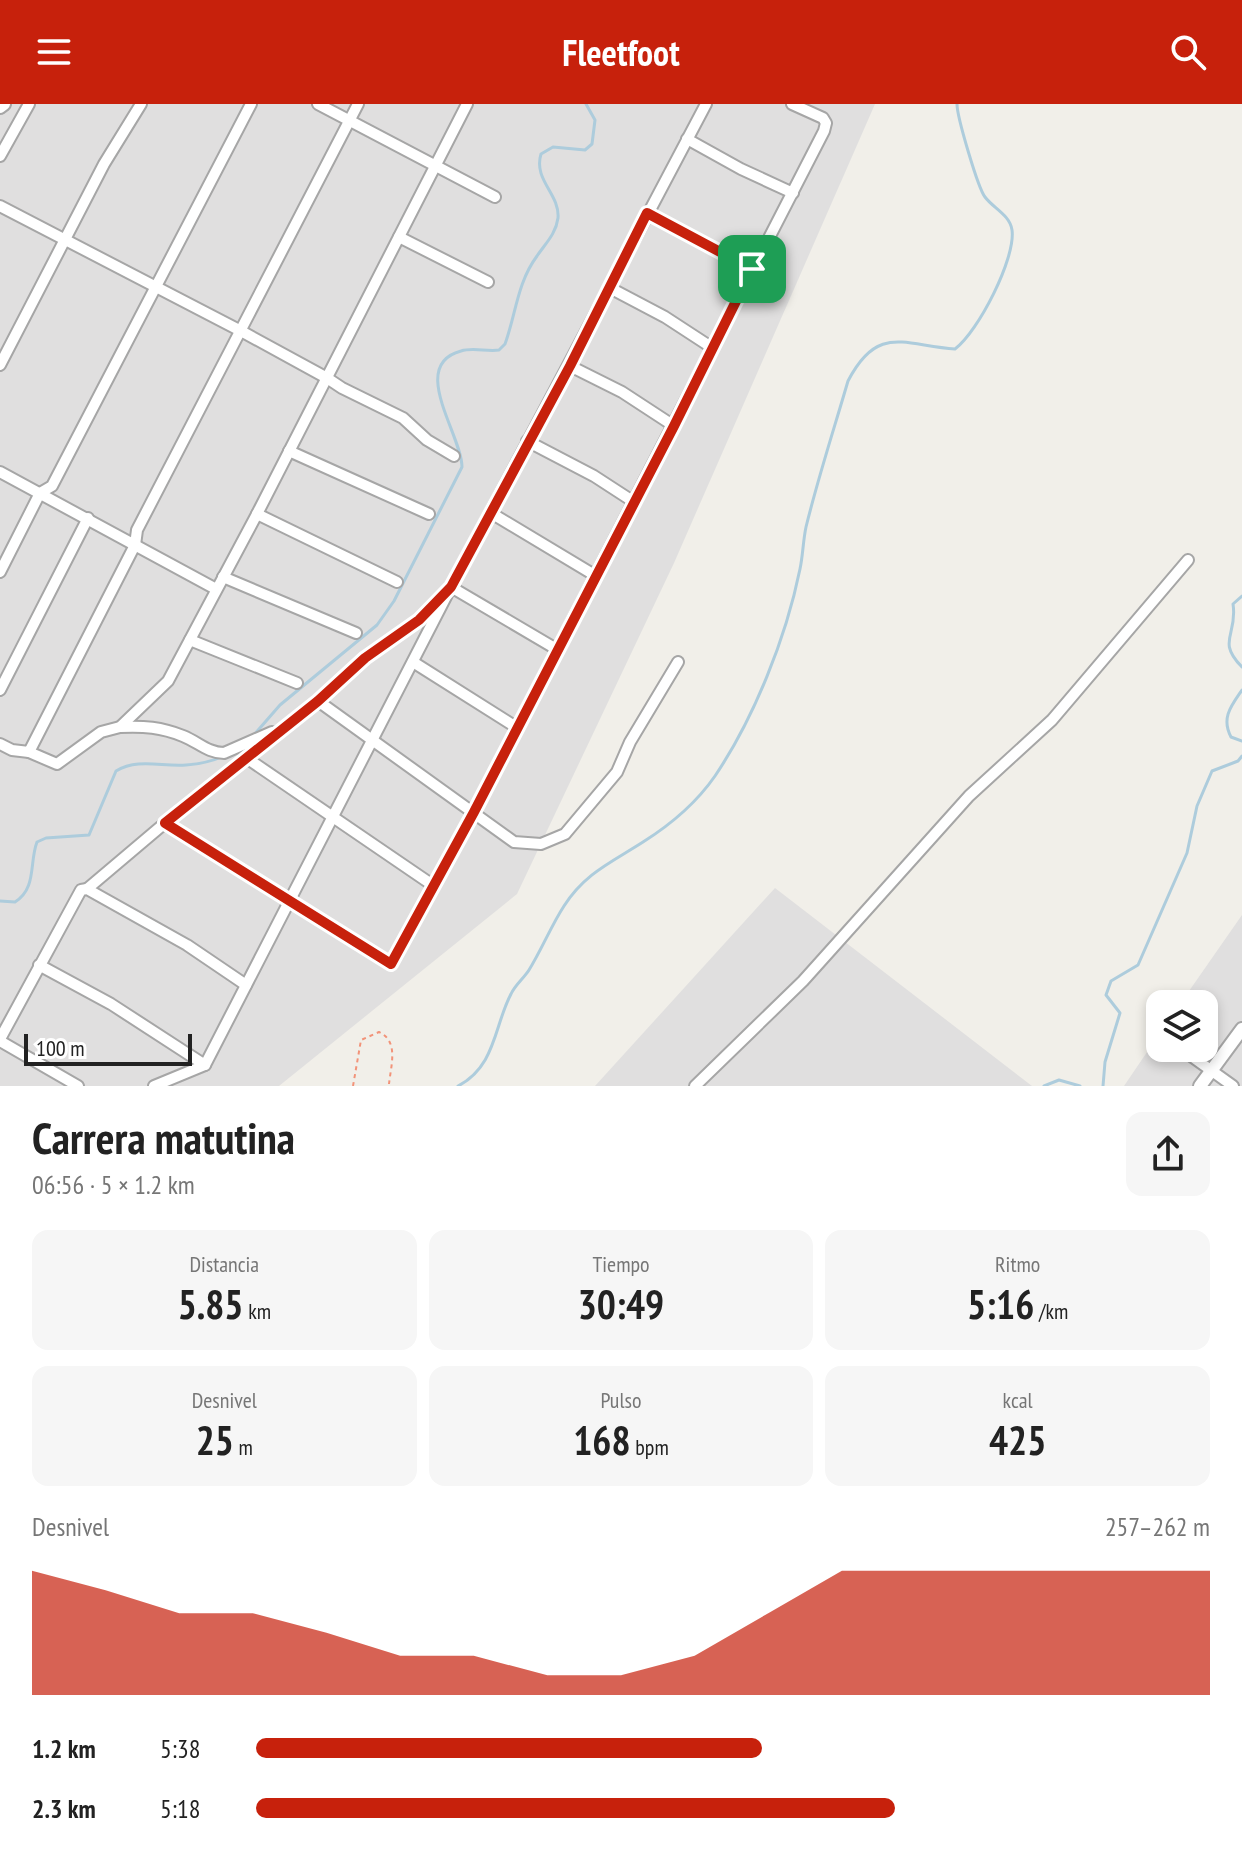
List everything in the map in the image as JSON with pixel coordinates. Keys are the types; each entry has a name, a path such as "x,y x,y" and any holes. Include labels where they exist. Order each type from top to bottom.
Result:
{"street":[{"path":"0,156 29,104"},
{"path":"0,365 104,164 141,104"},
{"path":"0,572 40,493 52,486 251,104"},
{"path":"318,104 495,197"},
{"path":"29,752 135,545 137,530 358,104"},
{"path":"120,727 168,681 467,104"},
{"path":"154,1086 205,1065 527,441 570,366 706,104"},
{"path":"165,823 391,964 474,812 674,426 826,123 823,118 792,104"},
{"path":"687,139 793,193"},
{"path":"0,206 403,418 427,440 454,456"},
{"path":"647,213 752,269"},
{"path":"399,237 488,282"},
{"path":"610,288 665,317 711,347"},
{"path":"570,366 622,392 674,426"},
{"path":"527,441 594,476 634,502"},
{"path":"289,451 429,514"},
{"path":"0,472 216,589"},
{"path":"491,513 596,576"},
{"path":"257,514 397,582"},
{"path":"0,690 88,518"},
{"path":"695,1086 803,981 969,796 1052,720 1188,560"},
{"path":"223,577 356,633"},
{"path":"451,587 558,650"},
{"path":"78,1086 0,1040 77,895 318,701 365,658 419,620 451,587"},
{"path":"190,640 297,683"},
{"path":"413,662 516,727"},
{"path":"318,701 514,842 541,844 565,834 617,772 630,742 678,662"},
{"path":"0,744 57,764 101,732 120,727 151,726 183,736 205,749 224,753 287,725"},
{"path":"245,757 434,886"},
{"path":"87,889 187,945 246,985"},
{"path":"39,965 111,1004 205,1065"},
{"path":"1200,1086 1242,1029"},
{"path":"1200,1062 1233,1086"}],"path":[{"path":"353,1086 361,1040 379,1032 392,1043 389,1084"}],"shaded area":[{"path":"0,104 875,104 674,563 517,894 279,1086 0,1086"},
{"path":"775,888 1032,1086 595,1086"},
{"path":"1242,915 1242,1086 1124,1086 1146,1054 1146,1062 1218,1062 1218,990 1190,990"}],"waterway":[{"path":"253,736 280,705 377,625 394,601 462,467 442,402 439,371 446,359 461,351 499,350 505,344 525,277 557,224 558,209 543,179 541,154 553,147 585,150 592,144 595,120 586,104"},
{"path":"458,1086 470,1078 487,1057 505,1006 572,895 600,869 653,835 700,795 743,729 767,677 786,622 816,490 848,381 859,363 870,351 894,342 955,349 974,327 994,294 1008,258 1012,230 1008,220 982,191 957,104"},
{"path":"1242,596 1233,604 1229,644 1230,651 1242,667"},
{"path":"1242,690 1227,718 1231,737 1242,741"},
{"path":"0,901 15,902 27,890 37,842 46,838 89,835 116,771 141,764 196,764 224,756"},
{"path":"1103,1086 1105,1062 1120,1013 1106,995 1111,981 1138,965 1187,853 1197,806 1212,771 1238,761 1242,756"},
{"path":"1044,1086 1059,1080 1080,1086"}],"route":[{"path":"647,213 752,269 474,812 391,964 165,823 318,701 365,658 419,620 451,587 570,366 647,213"}]}
